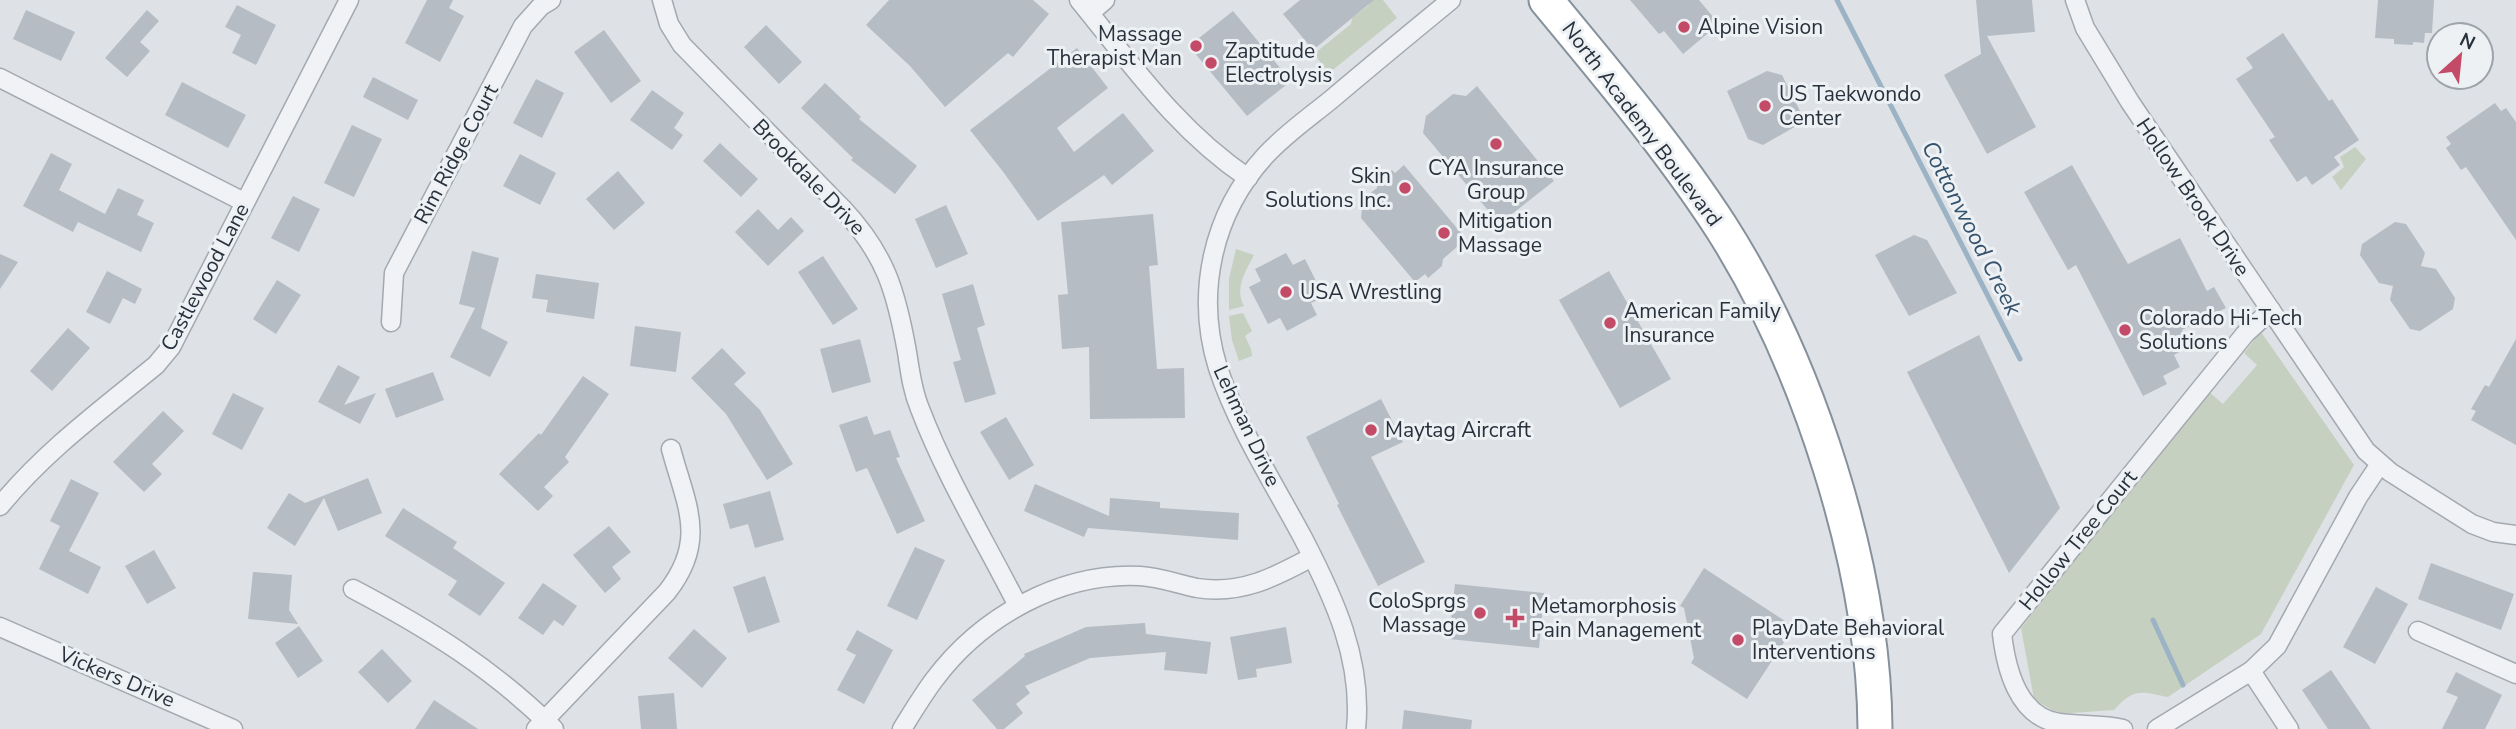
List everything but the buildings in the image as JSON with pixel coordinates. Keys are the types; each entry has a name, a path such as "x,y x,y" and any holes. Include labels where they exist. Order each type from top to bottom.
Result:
{"highway":[{"name":"North Academy Boulevard","path":"1546,0 1673,158 1721,228 1757,291 1796,374 1820,438 1853,552 1873,685 1875,729"}],"street":[{"name":"Castlewood Lane","path":"0,506 48,454 156,365 171,347 349,0"},
{"name":"Rim Ridge Court","path":"391,321 394,273 523,26 541,6 551,0"},
{"name":"Brookdale Drive","path":"662,0 669,24 682,45 842,208 864,232 880,257 895,295 908,372 919,406 932,438 1018,606"},
{"path":"1105,0 1084,6 1186,129 1248,178"},
{"name":"Lehman Drive","path":"1356,729 1355,687 1349,645 1333,599 1233,405 1218,368 1208,328 1208,290 1213,252 1231,206 1248,178 1280,142 1451,0"},
{"name":"Hollow Brook Drive","path":"2075,0 2085,28 2130,102 2361,444 2380,464 2472,524 2493,532 2516,535"},
{"path":"0,78 244,202"},
{"name":"Hollow Tree Court","path":"2123,729 2052,722 2036,714 2014,682 2006,661 2002,634 2245,334 2271,310"},
{"path":"353,589 447,641 505,685 545,726 667,592 684,567 690,550 691,526 671,449"},
{"path":"2157,729 2250,671 2277,646 2358,497 2380,464"},
{"path":"902,729 934,679 970,641 991,623 1018,606 1056,590 1082,582 1140,576 1220,590 1244,587 1266,581 1312,557"},
{"name":"Vickers Drive","path":"0,627 233,729"},
{"path":"2418,631 2516,674"},
{"path":"2250,671 2289,729"}],"green space":[{"path":"1365,0 1383,0 1397,18 1329,73 1314,54 1351,24 1352,18 1369,5"},
{"path":"2355,147 2366,159 2341,190 2332,177 2344,167 2340,157"},
{"path":"1236,249 1254,255 1241,286 1244,306 1229,310 1229,279"},
{"path":"1243,313 1252,331 1245,336 1252,356 1239,361 1232,340 1229,316"},
{"path":"2261,332 2354,465 2261,634 2168,697 2138,693 2127,698 2114,710 2058,714 2034,699 2021,628 2209,392 2223,404 2257,365 2244,353"}],"waterway":[{"name":"Cottonwood Creek","path":"1837,0 2020,359"},
{"name":"Cottonwood Creek","path":"2153,620 2183,685"}],"place":[{"name":"Alpine Vision","path":"1684,27"},
{"name":"Massage Therapist Man","path":"1196,46"},
{"name":"Zaptitude Electrolysis","path":"1211,63"},
{"name":"US Taekwondo Center","path":"1765,106"},
{"name":"CYA Insurance Group","path":"1496,144"},
{"name":"Skin Solutions Inc.","path":"1405,188"},
{"name":"Mitigation Massage","path":"1444,233"},
{"name":"USA Wrestling","path":"1286,292"},
{"name":"American Family Insurance","path":"1610,323"},
{"name":"Colorado Hi-Tech Solutions","path":"2125,330"},
{"name":"Maytag Aircraft","path":"1371,430"},
{"name":"ColoSprgs Massage","path":"1480,613"},
{"name":"Metamorphosis Pain Management","path":"1515,618"},
{"name":"PlayDate Behavioral Interventions","path":"1738,640"}]}
